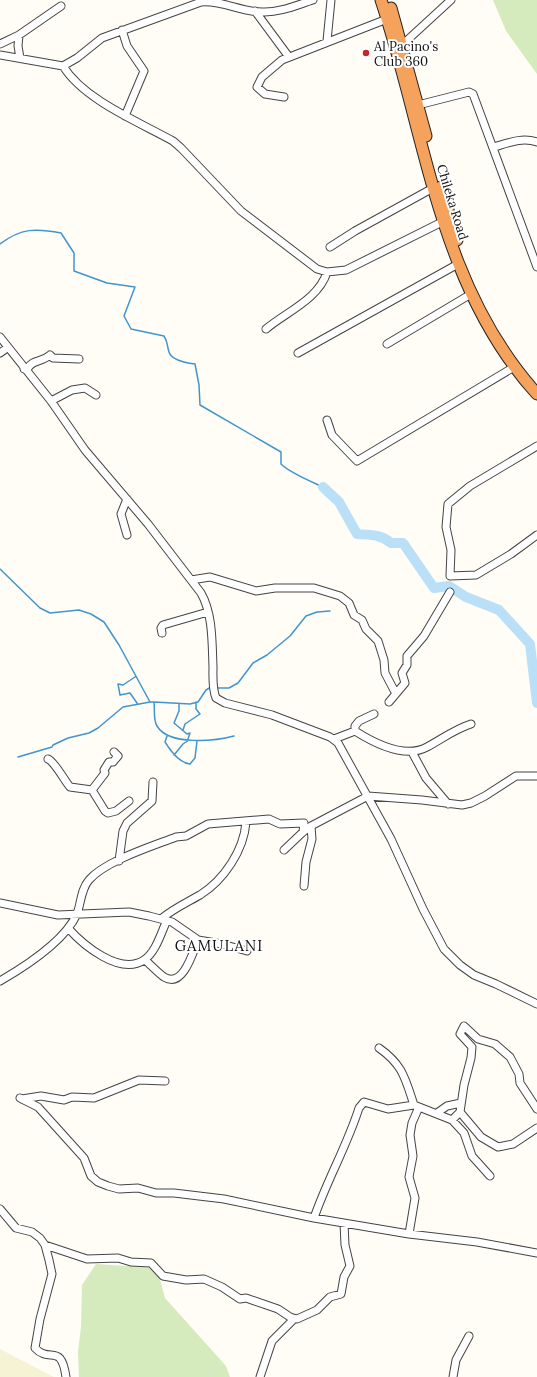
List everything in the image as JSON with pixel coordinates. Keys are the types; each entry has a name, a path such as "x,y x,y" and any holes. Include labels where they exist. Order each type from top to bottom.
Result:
{"highway":[{"name":"Chileka Road","path":"381,0 442,222 458,264 471,294 492,335 514,367 537,394"},
{"name":"Chileka Road","path":"388,0 402,45 450,219 476,290 493,324 518,363 537,384"}],"street":[{"path":"63,66 77,58 102,38 201,2 210,0 261,12 273,11 313,0"},
{"path":"328,41 331,0"},
{"path":"402,45 451,0"},
{"path":"0,44 19,35 61,6"},
{"path":"255,11 289,56"},
{"path":"284,97 265,94 257,87 262,77 282,60 387,19"},
{"path":"122,30 127,46 144,71 125,116"},
{"path":"19,35 18,46 20,58"},
{"path":"0,55 63,66 77,83 125,116 173,141 241,211 309,263 327,272 346,270 442,222"},
{"path":"418,105 471,92 494,147 537,267"},
{"path":"494,147 522,140 537,142"},
{"path":"330,247 355,231 433,188"},
{"path":"298,353 458,264"},
{"path":"266,329 279,318 310,297 324,281 327,272"},
{"path":"387,344 471,294"},
{"path":"0,337 51,401 85,450 127,499 191,580 204,599 208,612 211,634 213,680 216,698 225,703 272,715 334,739 342,747 391,839 426,916 444,949 460,965 474,975 537,1004"},
{"path":"0,353 8,348"},
{"path":"24,369 28,368 30,364 36,361 41,362 50,355 53,358 79,359"},
{"path":"328,420 332,435 357,461 514,367"},
{"path":"51,401 72,390 85,388 96,395"},
{"path":"537,446 470,486 448,504 446,527 451,550 450,576 476,575 537,536"},
{"path":"127,499 121,514 127,535"},
{"path":"191,580 210,577 256,591 275,588 314,588 340,596 349,603 354,615 362,620 366,629 378,641 384,660 384,672 395,692"},
{"path":"389,702 395,692 405,683 402,673 406,665 407,656 425,634 450,592"},
{"path":"162,633 161,628 163,625 208,612"},
{"path":"355,731 355,726 359,721 374,714"},
{"path":"355,731 373,743 402,751 412,752 428,746 450,732 471,724"},
{"path":"334,739 355,731"},
{"path":"92,790 105,773 104,770 109,762 114,762 118,756 114,752"},
{"path":"412,752 426,778 448,804"},
{"path":"48,759 52,761 58,773 70,788 92,790"},
{"path":"284,850 311,826 368,796 422,800 462,806 471,803 516,776 537,776"},
{"path":"119,861 123,831 127,823 152,801 153,782"},
{"path":"92,790 105,811 108,813 116,811 129,801"},
{"path":"0,981 34,961 68,928 76,914 89,880 119,861 162,842 176,837 186,836 208,824 269,819 280,824 296,824 299,822 304,823 303,832"},
{"path":"68,928 89,947 113,961 127,965 145,960 155,948 164,919 171,910 200,894 221,877 244,839 246,822"},
{"path":"304,886 306,862 312,839 311,826"},
{"path":"0,903 58,915 129,912 164,919 177,925 198,940 222,944 248,951"},
{"path":"145,960 169,979 179,976 184,971 198,940"},
{"path":"452,1120 460,1112 464,1085 471,1058 472,1047 460,1034 464,1026 478,1039 495,1044 510,1057 519,1074 520,1083 537,1109"},
{"path":"379,1048 391,1056 397,1064 417,1106 410,1135 413,1156 409,1177 415,1198 409,1234"},
{"path":"165,1081 139,1080 94,1098 72,1098 64,1100 41,1096 21,1099 38,1106 80,1152 91,1176 98,1182 119,1189 138,1188 156,1193 174,1193 224,1199 314,1218 409,1234 477,1242 537,1253"},
{"path":"314,1218 323,1194 345,1146 360,1105 364,1102 388,1109 417,1106 452,1120 464,1133 472,1156 490,1176"},
{"path":"437,1113 447,1106 461,1103"},
{"path":"460,1112 482,1137 498,1147 513,1144 537,1128"},
{"path":"0,1209 16,1228 32,1232 40,1238 45,1245 52,1274 40,1319 35,1348 40,1352 57,1355 61,1358 64,1362 66,1377"},
{"path":"260,1377 272,1341 294,1319 316,1310 330,1297 341,1294 344,1277 350,1266 345,1245 344,1223"},
{"path":"45,1245 87,1259 118,1258 131,1262 151,1263 164,1276 186,1280 204,1279 222,1287 240,1299 246,1298 278,1309 294,1319"},
{"path":"453,1377 456,1360 469,1336"}],"shaded area":[{"path":"0,1349 54,1377 0,1377"}],"green space":[{"path":"493,0 537,0 537,74 506,31"},
{"path":"96,1264 157,1268 165,1298 226,1366 230,1377 79,1377 78,1352 81,1327 82,1285"}],"waterway":[{"path":"0,244 22,232 44,230 61,233 74,253 74,271 107,283 135,287 124,316 131,329 164,336 169,352 173,358 195,364 199,385 200,405 281,452 281,464 300,477 323,487"},
{"path":"323,487 339,502 357,534 379,536 391,543 403,543 434,588 449,586 466,597 499,610 530,644 537,703"},
{"path":"0,569 40,608 50,613 79,610 91,614 104,622 119,645 150,702 154,702 156,724 163,732 171,737 193,740 216,739 234,736"},
{"path":"218,688 229,688 238,683 253,663 267,655 290,636 306,616 317,612 330,611"},
{"path":"135,677 123,685 118,684 120,695 130,693 137,703"},
{"path":"154,702 190,704 198,702 206,690 211,687"},
{"path":"18,757 52,747 53,745 68,738 89,733 98,728 123,707 150,702"},
{"path":"183,730 185,724 200,714 196,709 196,702"},
{"path":"179,704 179,711 174,723 187,734 190,733 188,739"},
{"path":"167,736 165,742 172,752 179,759 190,764 195,758 197,741"},
{"path":"174,755 183,744 189,740"}],"place":[{"name":"Al Pacino's Club 360","path":"366,53"}],"district":[{"name":"GAMULANI","path":"219,946"}]}
